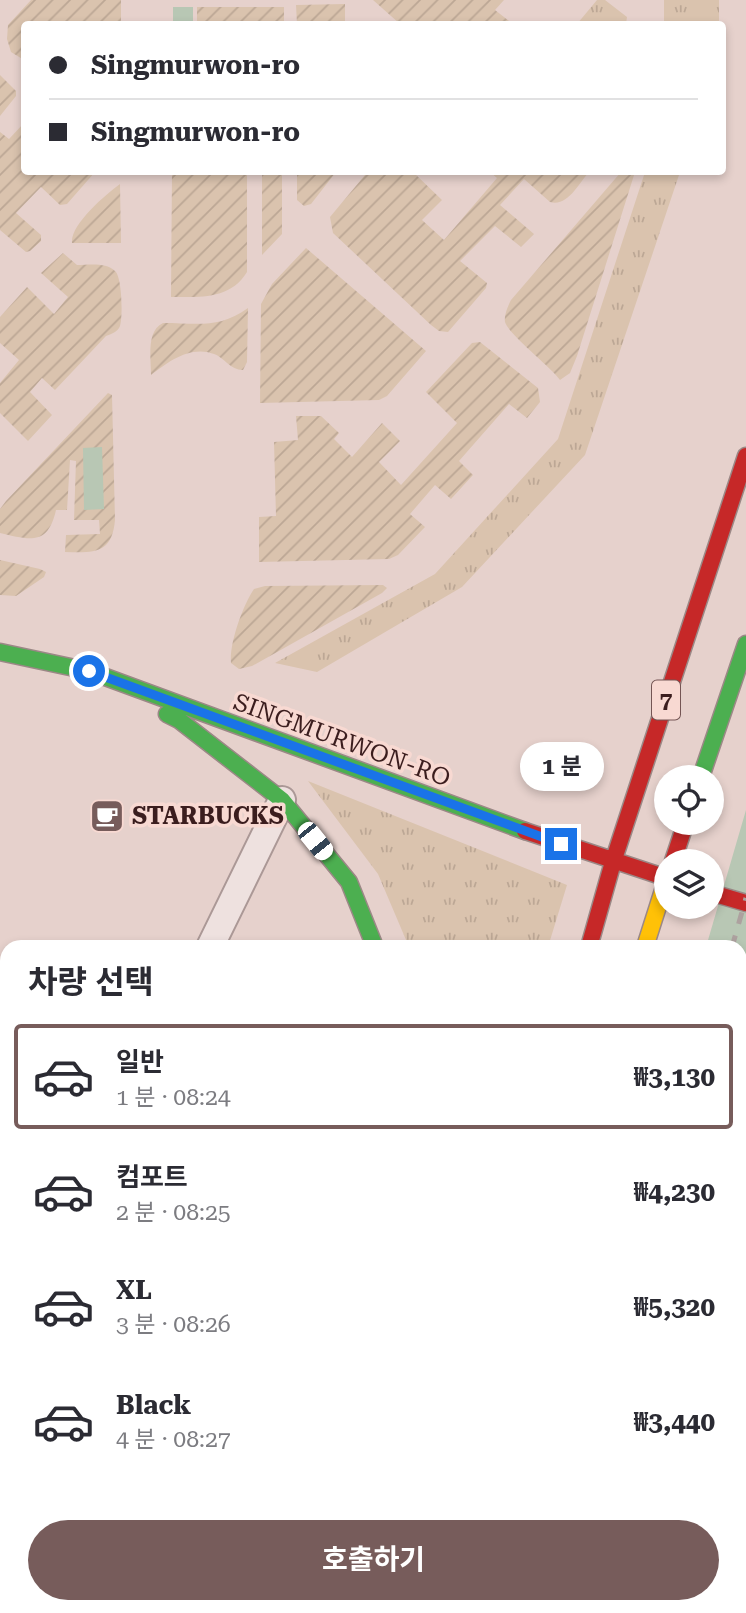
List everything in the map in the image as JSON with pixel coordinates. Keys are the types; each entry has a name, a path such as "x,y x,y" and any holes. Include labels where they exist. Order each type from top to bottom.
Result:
{"main road":[{"name":"7","path":"591,940 613,862 746,456"},
{"path":"705,765 746,644"},
{"name":"SINGMURWON-RO","path":"0,652 89,671 613,862 654,874"},
{"path":"89,671 179,720 282,800 349,882 372,940"},
{"path":"724,896 746,903"},
{"path":"647,940 654,919"}],"street":[{"path":"213,940 282,800"}],"green space":[{"path":"31,0 121,0 121,21 21,21 21,58 11,52 7,39 8,25"},
{"path":"373,0 504,0 495,10 509,21 397,21"},
{"path":"597,0 605,0 627,17 626,21 580,21"},
{"path":"664,0 719,0 719,21 664,21"},
{"path":"345,4 345,21 297,21 296,5"},
{"path":"197,7 284,7 284,21 197,21"},
{"path":"0,75 16,91 16,96 0,116"},
{"path":"21,126 21,175 92,175 67,204 60,205 41,187 16,213 41,235 41,241 26,252 0,230 0,132 9,139"},
{"path":"172,175 247,175 247,272 232,288 223,292 171,297"},
{"path":"262,175 282,175 282,234 262,255"},
{"path":"297,175 334,175 311,204 304,206 297,200"},
{"path":"365,175 416,175 442,200 422,220 444,240 497,178 494,175 587,175 568,198 556,203 550,202 524,179 500,205 534,234 521,247 495,226 460,261 487,283 486,288 448,332 439,331 431,325 333,233 330,217"},
{"path":"618,175 634,175 570,373 560,380 508,328 505,316 511,300"},
{"path":"644,175 679,175 585,455 462,587 317,672 275,663 435,574 558,439"},
{"path":"120,184 121,243 72,243 82,219"},
{"path":"306,248 426,351 387,396 379,400 260,403 261,304 272,284"},
{"path":"63,253 77,265 102,265 115,271 120,288 121,321 118,330 106,336 55,390 42,378 30,392 52,415 28,441 0,413 0,383 19,360 0,343 0,317 27,287 54,314 68,297 41,273"},
{"path":"248,308 247,362 243,370 235,368 214,354 196,352 180,356 151,375 152,338 163,323 218,322"},
{"path":"480,342 538,388 540,402 527,418 509,404 459,461 473,475 451,499 435,485 410,514 425,527 398,555 389,559 259,562 259,517 276,516 274,442 298,440 296,416 321,416 339,433 334,439 352,457 382,423 400,441 379,462 401,485 457,423 426,392 472,343"},
{"path":"108,393 112,395 115,520 106,545 93,551 65,552 66,535 100,534 99,520 74,520 76,461 70,460 67,510 56,510 48,530 36,538 0,533 0,509 6,501"},
{"path":"0,560 46,572 44,577 16,596 0,595"},
{"path":"383,585 387,588 382,593 252,666 239,669 231,663 238,625 254,589 265,586"},
{"path":"308,781 567,885 550,940 406,940 378,874"}],"shaded area":[{"path":"173,7 193,7 193,21 173,21"},
{"path":"102,447 104,509 84,510 83,448"},
{"path":"746,810 746,940 708,940 714,919 724,919 724,885"}],"railway":[{"path":"734,940 746,898"}],"traffic: fast":[{"path":"705,765 746,644"},
{"path":"0,652 89,671 525,831"},
{"path":"167,714 179,720 282,800 349,882 372,940"}],"traffic: slow":[{"path":"647,940 654,919"}],"traffic: jam":[{"path":"591,940 613,862 746,456"},
{"path":"525,831 654,874"},
{"path":"677,849 682,835"},
{"path":"724,897 746,903"}],"place":[{"name":"STARBUCKS","path":"107,816"}],"route":[{"path":"89,671 561,844"}]}
